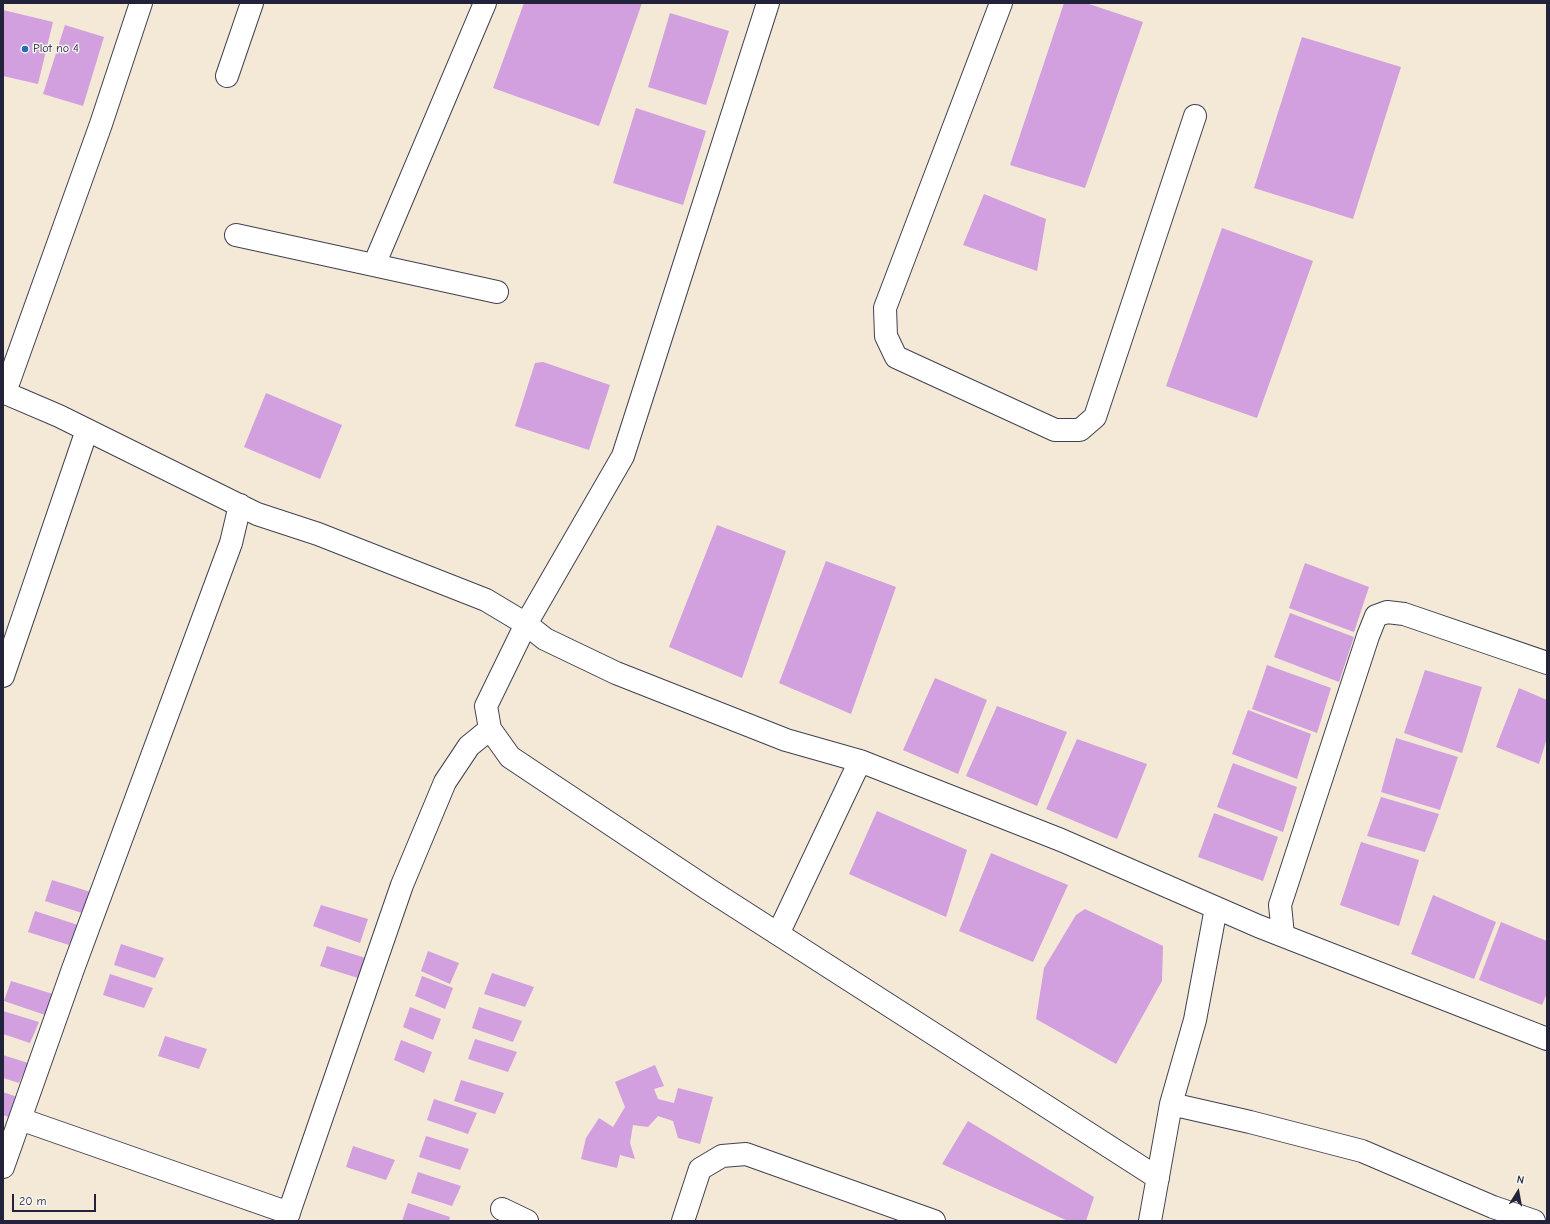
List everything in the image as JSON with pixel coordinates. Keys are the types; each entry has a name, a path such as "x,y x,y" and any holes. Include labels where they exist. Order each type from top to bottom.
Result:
{"street":[{"path":"141,3 101,124 4,392 59,416 256,514 318,534 486,600 526,624 546,640 616,673 786,740 860,761 1061,840 1216,908 1547,1039"},
{"path":"227,76 252,3"},
{"path":"374,265 485,3"},
{"path":"768,3 622,456 526,624 486,706 490,729 510,757 778,934 1158,1178"},
{"path":"1001,3 885,308 886,336 896,357 1055,430 1080,430 1095,417 1195,116"},
{"path":"236,235 498,292"},
{"path":"3,676 87,430"},
{"path":"3,1167 73,969 232,543 240,505"},
{"path":"1283,935 1280,905 1368,636 1376,616 1387,612 1404,614 1547,664"},
{"path":"20,1119 288,1217 402,885 445,782 469,746 490,729"},
{"path":"778,934 860,761"},
{"path":"1150,1221 1171,1104 1195,1020 1216,908"},
{"path":"1414,976 1547,1024"},
{"path":"1171,1104 1250,1122 1362,1151 1493,1207 1534,1221"},
{"path":"683,1221 700,1169 722,1156 746,1154 934,1221"},
{"path":"502,1209 527,1221"}],"building":[{"path":"524,3 642,3 599,126 493,88"},
{"path":"1064,3 1086,3 1143,22 1085,188 1010,165"},
{"name":"Plot no 4","path":"3,10 53,22 38,84 3,76"},
{"path":"670,13 729,31 706,105 648,87"},
{"path":"65,25 104,37 83,106 43,94"},
{"path":"1302,37 1401,67 1353,219 1254,188"},
{"path":"636,108 706,131 683,205 613,183"},
{"path":"984,194 1046,219 1037,271 963,245"},
{"path":"1222,228 1313,261 1257,418 1166,386"},
{"path":"543,362 610,385 589,450 515,426 535,363"},
{"path":"266,393 342,425 320,479 244,447"},
{"path":"717,525 786,551 742,678 669,647"},
{"path":"826,561 896,587 851,714 779,683"},
{"path":"1305,563 1369,587 1354,632 1289,608"},
{"path":"1290,613 1354,637 1339,682 1274,657"},
{"path":"1267,665 1331,688 1317,733 1252,709"},
{"path":"1425,670 1482,687 1462,753 1404,733"},
{"path":"935,678 987,700 958,774 903,750"},
{"path":"1519,688 1547,700 1547,738 1539,764 1496,747"},
{"path":"997,706 1067,732 1037,806 966,776"},
{"path":"1248,710 1311,734 1297,779 1232,754"},
{"path":"1396,738 1458,757 1440,810 1381,792"},
{"path":"1077,739 1147,764 1117,839 1046,809"},
{"path":"1233,763 1297,787 1283,832 1217,807"},
{"path":"1381,797 1439,814 1425,852 1367,836"},
{"path":"877,811 967,850 946,917 849,874"},
{"path":"1214,813 1278,837 1263,881 1198,857"},
{"path":"1361,842 1419,860 1399,926 1340,905"},
{"path":"991,853 1068,885 1033,962 959,931"},
{"path":"52,880 94,893 85,914 45,901"},
{"path":"1433,895 1496,922 1474,979 1411,954"},
{"path":"321,905 368,919 360,943 313,926"},
{"path":"1085,909 1163,946 1162,981 1116,1064 1036,1019 1044,968 1076,915"},
{"path":"35,911 78,925 69,945 28,932"},
{"path":"1501,922 1547,941 1547,993 1542,1005 1479,980"},
{"path":"121,944 164,958 155,978 114,965"},
{"path":"327,946 369,959 361,979 320,966"},
{"path":"428,951 459,963 450,984 421,971"},
{"path":"492,973 534,987 525,1007 484,994"},
{"path":"110,974 153,988 144,1008 103,995"},
{"path":"422,976 453,988 445,1009 415,996"},
{"path":"11,981 53,994 45,1015 4,1001"},
{"path":"410,1007 441,1019 433,1040 403,1027"},
{"path":"479,1007 522,1021 513,1042 472,1028"},
{"path":"3,1011 39,1022 30,1043 3,1034"},
{"path":"165,1036 207,1049 199,1069 158,1056"},
{"path":"475,1039 517,1052 508,1072 468,1059"},
{"path":"401,1040 432,1052 424,1073 394,1060"},
{"path":"3,1055 28,1063 19,1083 3,1078"},
{"path":"655,1065 664,1086 654,1089 658,1099 674,1103 678,1088 713,1097 700,1144 678,1138 673,1121 658,1116 648,1127 633,1125 630,1143 635,1159 620,1155 617,1168 581,1159 586,1138 599,1118 613,1127 625,1107 615,1082"},
{"path":"461,1080 504,1093 495,1114 454,1101"},
{"path":"3,1092 20,1098 11,1118 3,1115"},
{"path":"434,1099 477,1113 468,1134 427,1120"},
{"path":"968,1121 1094,1197 1086,1221 1068,1221 942,1164"},
{"path":"426,1136 469,1149 460,1170 419,1157"},
{"path":"353,1146 395,1160 386,1180 346,1167"},
{"path":"418,1172 461,1186 452,1206 411,1193"},
{"path":"408,1203 450,1217 449,1221 402,1221"}],"place":[{"name":"Plot no 4","path":"25,49"}]}
